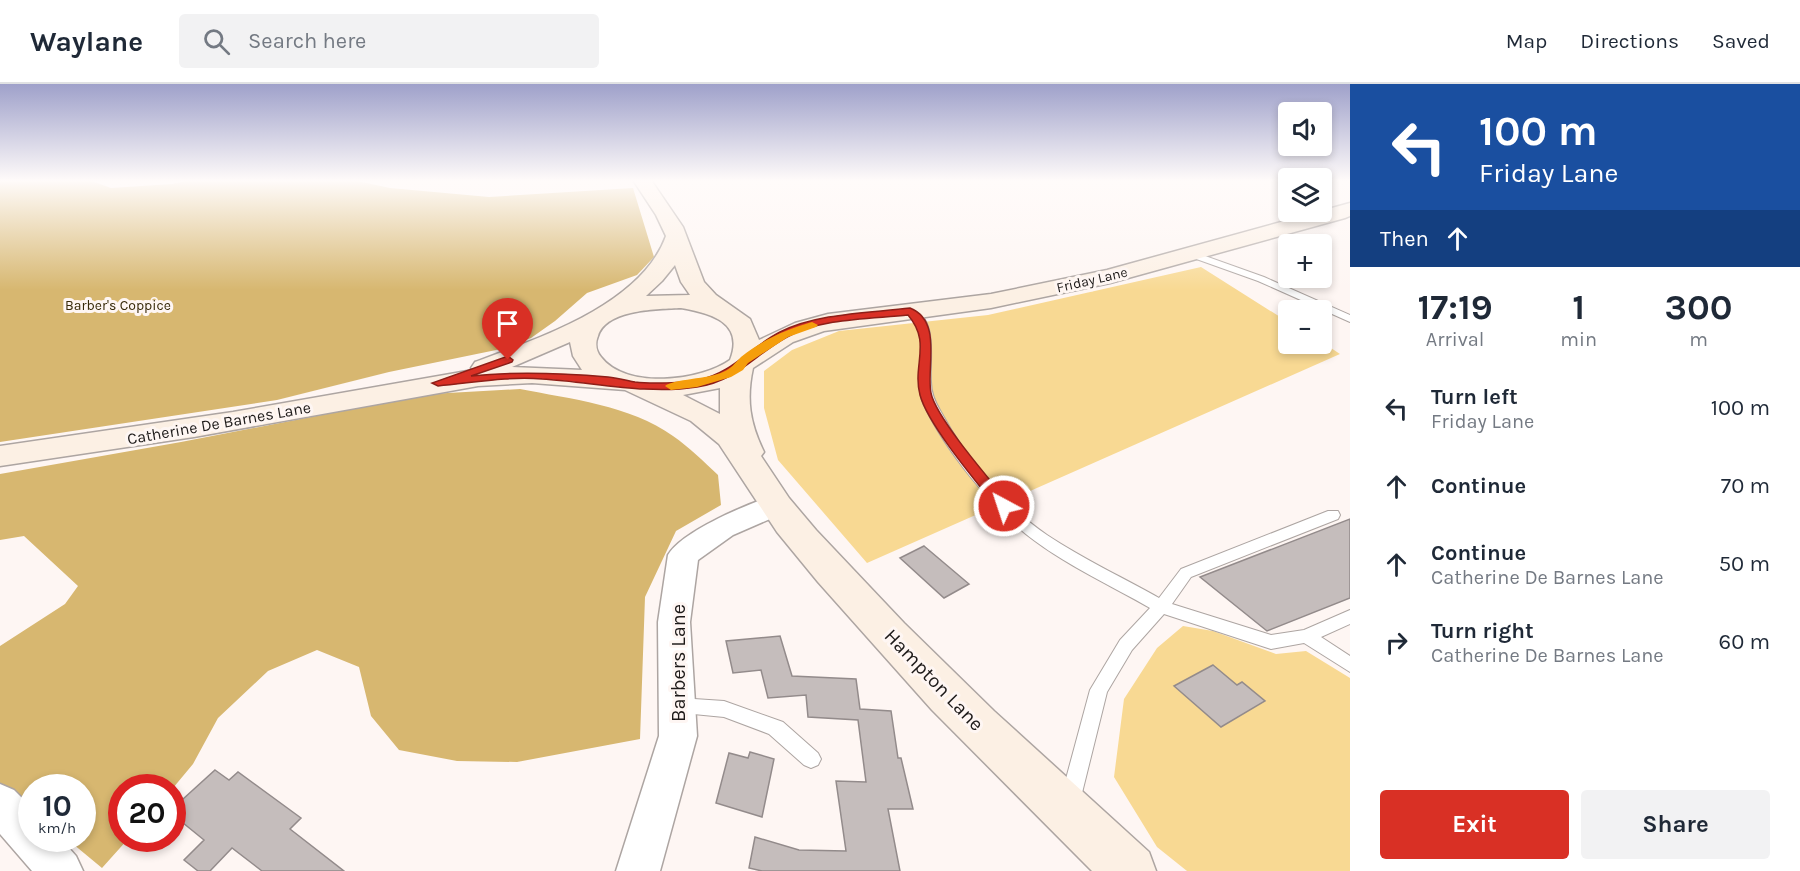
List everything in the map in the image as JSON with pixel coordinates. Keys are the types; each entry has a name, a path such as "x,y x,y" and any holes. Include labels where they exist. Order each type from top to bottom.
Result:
{"main road":[{"name":"Hampton Lane","path":"667,217 677,236 694,287 708,302 737,321 746,334 747,344 733,390 734,418 767,489"},
{"name":"Friday Lane","path":"628,384 697,384 727,375 784,334 828,322 991,302 1110,276 1328,217"},
{"path":"628,384 597,369 590,362 585,353 584,337 602,316 658,274 670,256 677,236"},
{"name":"Friday Lane","path":"602,316 637,304 666,301 697,304 723,312 781,322 828,322"},
{"name":"Catherine De Barnes Lane","path":"438,383 508,360 602,316"},
{"name":"Catherine De Barnes Lane","path":"0,456 111,441 313,407 438,383 502,376 540,375 628,384"},
{"name":"Hampton Lane","path":"628,384 683,405 709,420 733,441 811,549 893,638 1016,764 1130,871"}],"street":[{"name":"Barbers Lane","path":"638,871 678,736 674,622 683,555 723,528 767,489"},
{"path":"0,804 61,871"}],"lane":[{"path":"1191,255 1261,279 1350,319"},
{"path":"910,311 923,326 925,394 936,415 978,476 1004,506 1040,538 1161,607 1271,642 1306,636 1350,617"},
{"path":"1067,812 1099,690 1126,645 1161,607 1186,573 1333,515"},
{"path":"1306,636 1350,665"},
{"path":"677,706 724,709 776,728 812,759"}],"shaded area":[{"path":"1201,267 1278,316 1278,354 1332,354 1332,349 1340,354 867,563 778,460 764,408 764,371 792,350 839,331 988,315"},
{"path":"1183,626 1213,631 1276,654 1306,651 1350,678 1350,871 1187,871 1157,847 1114,777 1124,699 1157,648"}],"green space":[{"name":"Barber's Coppice","path":"0,217 642,217 654,257 637,275 587,293 531,338 501,349 389,372 277,400 0,442"},
{"path":"520,389 619,410 656,425 679,440 718,475 721,505 676,531 645,597 640,739 517,762 457,761 399,750 371,716 359,667 317,650 268,671 218,718 193,764 185,774 108,774 108,852 116,852 102,868 83,852 96,852 96,774 18,774 18,798 0,783 0,646 65,604 78,586 24,536 0,540 0,474 430,394"}],"building":[{"path":"1350,519 1350,598 1267,631 1200,577"},
{"path":"924,546 969,584 944,598 900,558"},
{"path":"780,636 792,676 856,679 860,709 891,711 898,758 901,758 913,809 888,809 900,871 762,871 749,868 755,837 799,850 846,851 836,781 866,782 858,720 808,717 806,695 768,698 761,670 733,673 726,641"},
{"path":"1213,665 1237,685 1242,682 1265,701 1221,727 1174,686"},
{"path":"750,752 774,759 762,817 716,803 729,753 748,758"},
{"path":"215,770 229,780 238,772 301,818 290,829 344,871 262,871 232,848 210,871 198,871 184,860 204,840 186,825 186,796"}],"slow traffic":[{"path":"671,386 697,384 727,375 784,334 812,325"}],"route":[{"path":"508,360 438,383 474,378 540,375 620,382 636,386 697,384 727,375 784,334 803,327 910,311 923,326 925,336 925,394 936,415 978,476 1004,506"}]}
